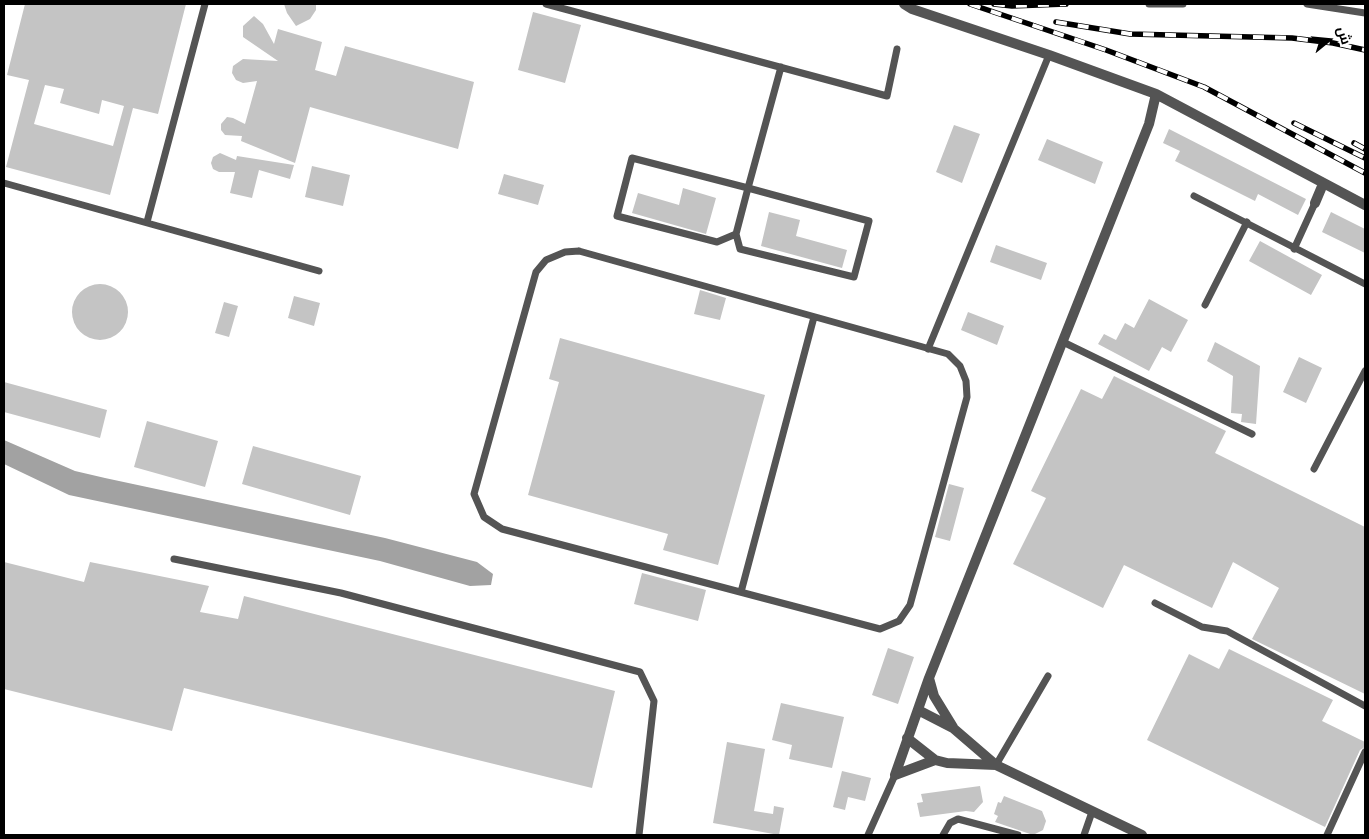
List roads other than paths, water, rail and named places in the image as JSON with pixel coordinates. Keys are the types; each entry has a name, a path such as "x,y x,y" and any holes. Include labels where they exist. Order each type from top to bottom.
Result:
{"street":[{"path":"904,4 912,9 1049,54 1156,94 1235,134 1323,184 1365,204"},
{"path":"895,775 929,678 1149,124 1156,94"},
{"path":"1315,203 1323,184"},
{"path":"929,678 934,696 953,728"},
{"path":"918,710 953,728 996,765 1142,835"},
{"path":"907,738 935,760 947,763 996,765"},
{"path":"895,775 935,760"}],"lane":[{"path":"147,222 205,4"},
{"path":"546,4 887,96 897,49"},
{"path":"1149,4 1182,4"},
{"path":"1307,4 1365,12"},
{"path":"928,349 1049,54"},
{"path":"736,234 716,242 617,216 632,158 748,188 869,221 854,278 740,249 736,234 748,188 780,67"},
{"path":"4,183 319,271"},
{"path":"1194,196 1365,284"},
{"path":"1294,249 1315,203"},
{"path":"1205,305 1247,222"},
{"path":"579,251 814,317 948,354 960,366 966,381 967,396 910,605 899,622 880,629 502,529 484,517 474,494 536,272 546,260 564,252 579,251"},
{"path":"741,592 814,317"},
{"path":"1064,342 1252,434"},
{"path":"1314,469 1365,371"},
{"path":"174,559 341,593 640,672 654,701 639,835"},
{"path":"1155,603 1202,627 1228,631 1365,706"},
{"path":"996,765 1048,676"},
{"path":"1327,835 1365,752"},
{"path":"868,835 895,775"},
{"path":"1084,835 1092,812"},
{"path":"942,835 950,822 958,819 997,832 1018,835"}],"railway":[{"path":"970,4 1106,50 1204,87 1365,173"},
{"path":"994,4 1012,6 1066,4"},
{"path":"1056,22 1130,34 1292,38 1333,43 1365,50"},
{"path":"1294,123 1365,158"},
{"path":"1354,143 1365,149"}]}
